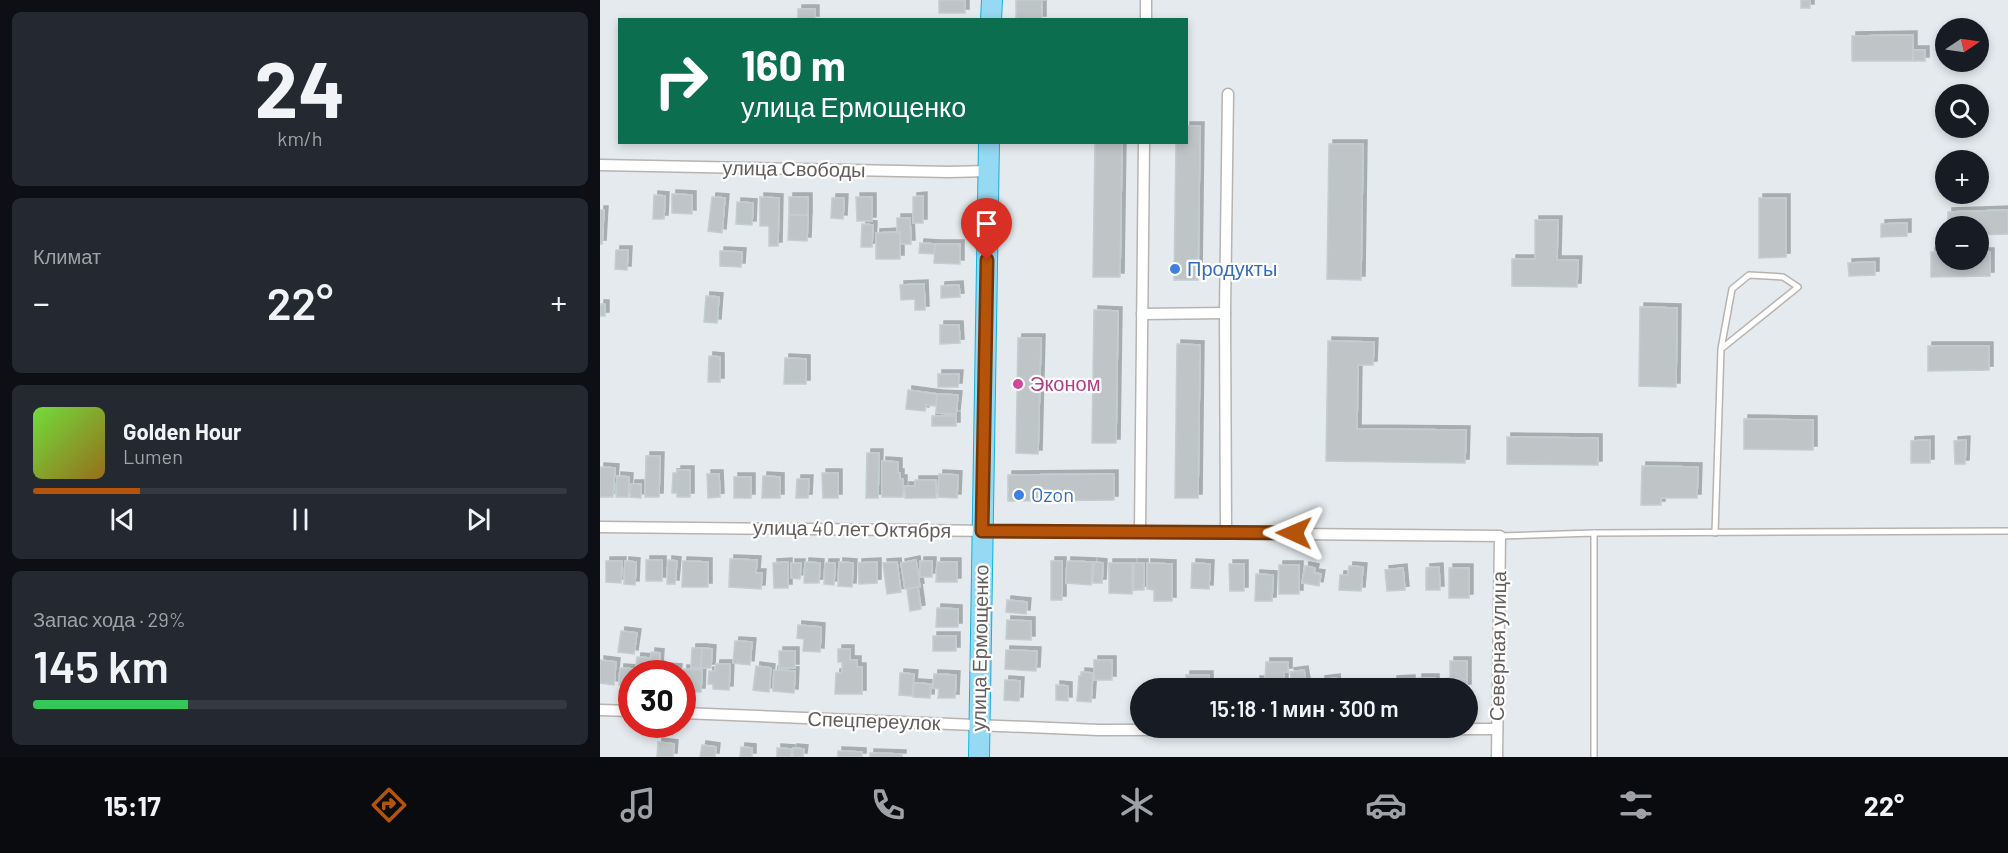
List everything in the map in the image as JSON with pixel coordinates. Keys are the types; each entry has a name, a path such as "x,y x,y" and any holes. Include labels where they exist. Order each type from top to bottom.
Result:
{"highway":[{"path":"991,18 992,0"},
{"name":"улица Ермощенко","path":"979,757 989,144"}],"street":[{"path":"1146,0 1146,18"},
{"path":"1226,532 1225,313 1228,94"},
{"path":"1140,531 1144,144"},
{"name":"улица Свободы","path":"600,165 989,171"},
{"path":"1143,314 1225,313"},
{"name":"улица 40 лет Октября","path":"600,527 1500,536"},
{"name":"Северная улица","path":"1497,757 1500,536"},
{"path":"600,710 618,711"},
{"name":"Спецпереулок","path":"696,714 1099,730 1497,729"}],"lane":[{"path":"1715,533 1721,349 1732,289 1749,275 1783,277 1798,287 1721,349"},
{"path":"1500,536 1594,533 2008,531"},
{"path":"1594,533 1594,757"}],"building":[{"path":"939,0 965,0 965,13 939,13"},
{"path":"1016,0 1042,0 1042,18 1016,18"},
{"path":"1801,0 1810,0 1810,8 1801,8"},
{"path":"798,9 815,9 815,18 798,18"},
{"path":"1913,35 1913,61 1852,61 1852,36"},
{"path":"1913,50 1925,50 1925,61 1913,61"},
{"path":"1188,126 1200,126 1198,280 1174,280 1176,144 1188,144"},
{"path":"1095,144 1122,144 1120,277 1093,277"},
{"path":"1329,144 1363,144 1361,280 1327,279"},
{"path":"672,194 692,195 692,214 672,213"},
{"path":"654,195 665,196 664,219 653,219"},
{"path":"923,196 923,223 913,223 913,197"},
{"path":"712,197 725,198 722,233 708,231"},
{"path":"760,197 779,198 778,246 769,246 769,226 760,226"},
{"path":"789,197 808,197 808,215 789,215"},
{"path":"856,197 872,197 872,221 857,221"},
{"path":"832,198 844,198 843,219 831,218"},
{"path":"1759,198 1786,198 1786,257 1759,258"},
{"path":"737,202 753,203 752,225 736,224"},
{"path":"600,210 604,210 602,244 600,244"},
{"path":"2008,210 2008,234 1989,235 1989,216 1948,216 1948,212"},
{"path":"789,215 808,215 807,241 788,240"},
{"path":"897,218 910,218 911,244 900,244"},
{"path":"1535,220 1558,220 1557,260 1578,260 1577,287 1512,286 1512,259 1535,259"},
{"path":"1907,223 1907,236 1881,237 1881,224"},
{"path":"862,224 873,225 872,247 861,247"},
{"path":"900,232 900,259 876,259 876,233"},
{"path":"920,243 935,244 934,254 919,253"},
{"path":"935,244 960,244 960,264 934,263"},
{"path":"616,250 628,250 627,270 615,269"},
{"path":"720,251 742,252 741,267 720,266"},
{"path":"1931,252 1935,252 1935,270 1989,270 1990,252 1990,276 1931,277"},
{"path":"1875,262 1875,275 1849,276 1848,263"},
{"path":"924,284 925,310 915,310 915,299 901,300 900,285"},
{"path":"959,285 960,297 941,298 941,286"},
{"path":"706,296 719,297 717,323 704,322"},
{"path":"600,304 605,304 605,316 600,316"},
{"path":"1640,307 1677,308 1676,387 1639,386"},
{"path":"1094,310 1118,311 1116,443 1092,443"},
{"path":"940,325 959,325 960,343 940,344"},
{"path":"1018,338 1041,338 1038,454 1016,453"},
{"path":"1328,341 1374,342 1373,365 1358,365 1357,429 1466,430 1465,463 1326,461"},
{"path":"1177,344 1200,345 1198,498 1175,498"},
{"path":"1928,346 1989,346 1989,370 1928,371"},
{"path":"709,356 720,357 720,382 708,382"},
{"path":"785,358 806,359 806,384 784,384"},
{"path":"938,374 959,374 958,387 938,387"},
{"path":"908,390 937,394 936,406 926,405 925,411 906,409"},
{"path":"937,394 958,395 956,414 936,413"},
{"path":"932,416 956,416 956,426 932,426"},
{"path":"1744,419 1813,420 1813,450 1744,449"},
{"path":"1507,437 1598,438 1598,465 1507,464"},
{"path":"1930,440 1930,463 1911,463 1911,441"},
{"path":"1966,440 1965,464 1955,464 1954,441"},
{"path":"867,453 879,453 878,498 866,498"},
{"path":"646,456 660,456 659,497 645,497"},
{"path":"882,461 898,462 898,473 900,473 900,479 903,479 903,497 882,497"},
{"path":"1642,466 1698,467 1697,498 1661,498 1661,505 1641,505"},
{"path":"600,467 615,468 613,497 600,497"},
{"path":"677,470 690,470 690,497 677,497 677,493 672,493 673,473 677,473"},
{"path":"822,473 838,473 838,498 823,498"},
{"path":"707,474 719,474 720,497 708,498"},
{"path":"939,474 958,475 957,498 938,497"},
{"path":"1114,474 1114,500 1008,501 1008,475"},
{"path":"617,476 629,477 628,497 616,497"},
{"path":"763,476 780,477 780,498 762,498"},
{"path":"734,477 751,477 751,498 734,498"},
{"path":"797,479 809,479 808,498 796,498"},
{"path":"915,480 936,480 936,498 905,498 905,486 915,486"},
{"path":"631,484 641,484 641,498 630,497"},
{"path":"730,559 757,560 756,573 762,573 761,589 729,587"},
{"path":"646,560 662,560 662,581 646,581"},
{"path":"668,560 677,561 675,584 667,584"},
{"path":"916,560 920,587 905,589 901,563"},
{"path":"606,561 622,561 621,583 606,582"},
{"path":"625,561 636,562 635,585 624,584"},
{"path":"683,561 708,562 708,587 682,587"},
{"path":"920,561 932,561 932,577 920,577"},
{"path":"1051,561 1062,561 1062,600 1051,600"},
{"path":"1067,561 1092,562 1091,585 1066,583"},
{"path":"788,562 788,588 774,588 773,563"},
{"path":"805,562 820,563 819,583 804,583"},
{"path":"839,562 853,563 852,587 838,586"},
{"path":"877,562 877,583 859,584 858,563"},
{"path":"897,562 901,592 887,594 883,563"},
{"path":"937,562 957,562 957,582 936,582"},
{"path":"1094,562 1103,563 1102,583 1093,583"},
{"path":"791,563 801,563 800,579 791,578"},
{"path":"825,563 835,563 834,585 824,584"},
{"path":"1109,563 1132,563 1132,594 1109,593"},
{"path":"1134,563 1144,563 1144,590 1133,590"},
{"path":"1147,563 1172,564 1172,601 1154,601 1154,590 1147,589"},
{"path":"1192,563 1210,564 1209,589 1191,588"},
{"path":"1229,564 1244,564 1244,591 1230,591"},
{"path":"1279,565 1299,565 1299,594 1279,594"},
{"path":"1305,566 1315,568 1314,573 1321,574 1319,586 1302,583"},
{"path":"1349,566 1363,567 1361,591 1339,590 1340,575 1348,575"},
{"path":"1439,567 1440,590 1426,590 1426,568"},
{"path":"1403,568 1405,590 1387,591 1385,570"},
{"path":"1449,568 1469,568 1469,598 1449,598"},
{"path":"1256,574 1273,575 1272,601 1255,601"},
{"path":"918,587 921,609 910,611 907,589"},
{"path":"1007,600 1027,602 1026,614 1006,612"},
{"path":"937,608 958,609 958,627 936,627"},
{"path":"1007,620 1031,621 1031,640 1006,639"},
{"path":"798,625 821,627 820,652 803,651 804,639 797,638"},
{"path":"621,631 637,633 634,654 618,652"},
{"path":"933,636 956,636 956,651 933,651"},
{"path":"735,641 752,642 750,665 733,663"},
{"path":"692,648 702,648 701,668 696,668 696,660 691,660"},
{"path":"702,648 712,649 711,668 701,668"},
{"path":"838,649 850,649 850,660 857,660 857,667 862,667 862,694 835,694 836,673 842,673 842,662 838,662"},
{"path":"1006,650 1037,651 1036,671 1005,669"},
{"path":"779,651 795,651 795,668 779,668"},
{"path":"651,652 660,653 660,660 650,660"},
{"path":"637,657 650,658 650,660 637,660"},
{"path":"600,660 616,662 614,685 600,683"},
{"path":"1094,660 1112,660 1112,680 1094,680"},
{"path":"1450,661 1467,661 1467,678 1450,678"},
{"path":"1266,662 1288,662 1288,672 1284,672 1284,678 1265,678"},
{"path":"716,664 730,664 729,690 713,689 713,684 708,684 709,671 715,671"},
{"path":"756,666 771,668 769,692 753,690"},
{"path":"696,670 702,670 701,692 696,692"},
{"path":"774,670 795,671 794,693 773,691"},
{"path":"1304,670 1305,678 1291,678 1290,672"},
{"path":"1081,672 1093,673 1091,702 1077,701"},
{"path":"900,673 914,674 912,696 899,695"},
{"path":"934,674 956,675 955,698 938,698 939,689 933,688"},
{"path":"1186,675 1209,675 1209,678 1186,678"},
{"path":"1005,680 1020,681 1019,701 1004,700"},
{"path":"914,683 931,684 930,698 913,697"},
{"path":"1056,685 1068,686 1068,701 1056,700"},
{"path":"658,742 674,744 673,757 657,757"},
{"path":"702,745 716,747 715,757 700,757"},
{"path":"741,747 752,748 752,757 740,757"},
{"path":"777,748 791,749 791,757 777,757"},
{"path":"793,748 804,749 803,757 793,757"},
{"path":"838,751 862,752 862,757 838,757"},
{"path":"870,753 902,754 902,757 870,757"}],"place":[{"name":"Продукты","path":"1175,269"},
{"name":"Эконом","path":"1018,384"},
{"name":"Ozon","path":"1019,495"}],"route":[{"path":"987,260 982,531 1294,533"}]}
